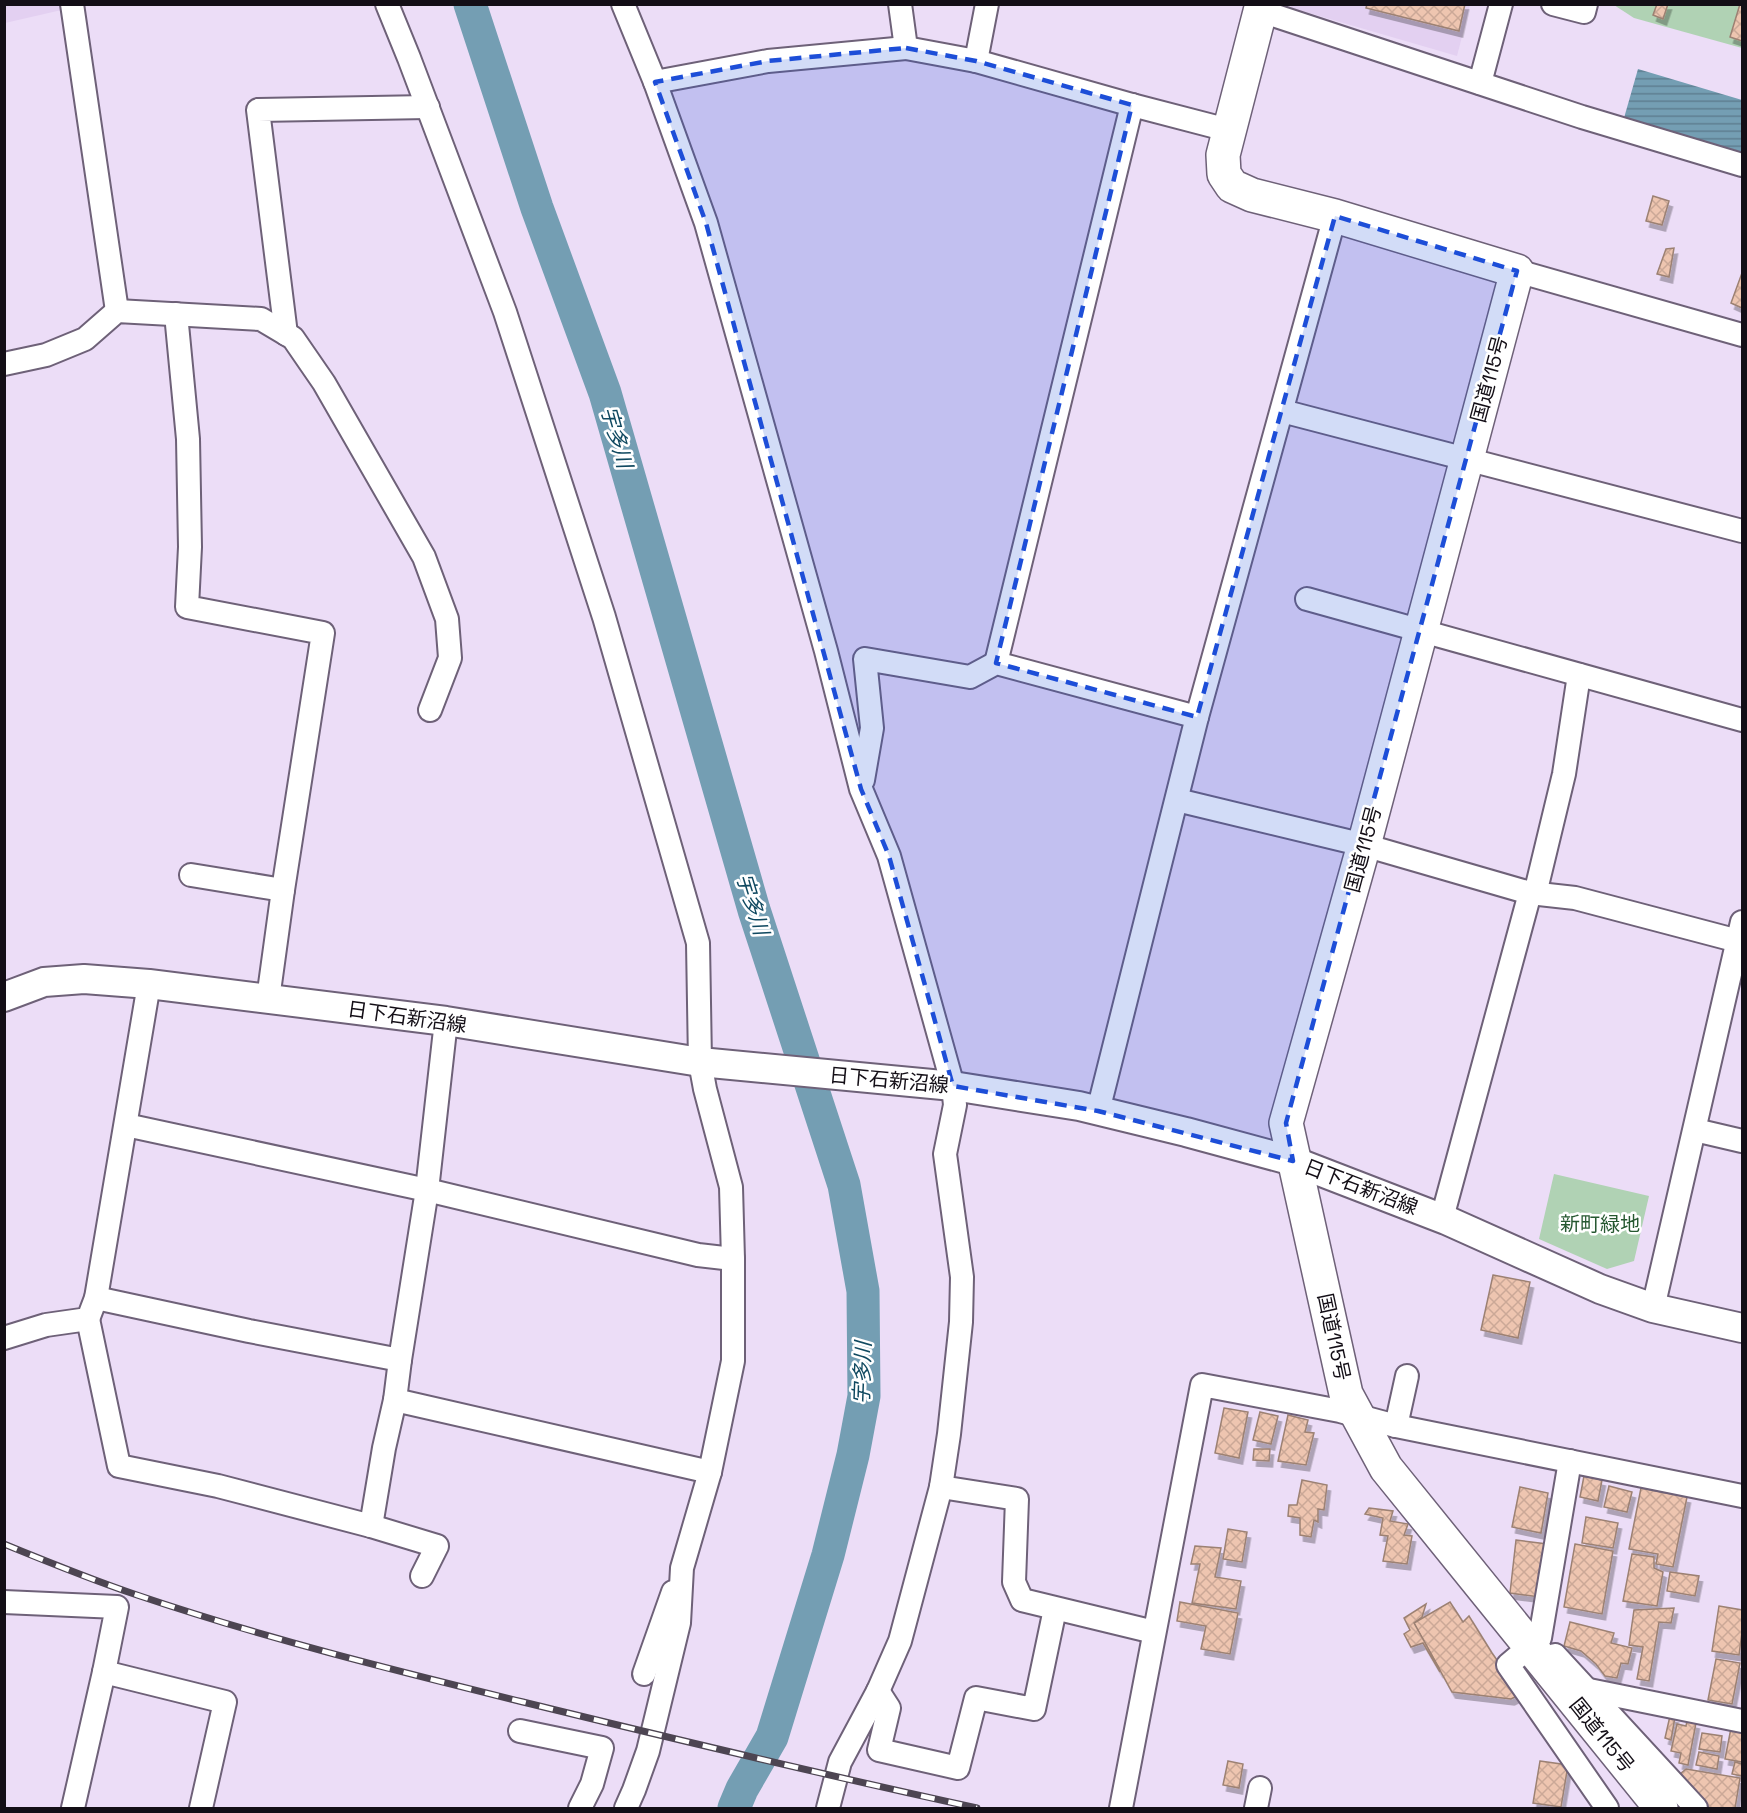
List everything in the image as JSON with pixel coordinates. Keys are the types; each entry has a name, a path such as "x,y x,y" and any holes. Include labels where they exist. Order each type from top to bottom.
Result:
{"highway":[{"path":"1262,8 1223,155 1224,174 1232,186 1252,195 1335,216 1517,272"},
{"name":"国道115号","path":"1517,272 1364,845 1286,1123 1346,1394 1386,1467 1661,1809"}],"main road":[{"name":"日下石新沼線","path":"5,993 44,982 84,980 150,984 446,1022 712,1064 948,1086 1015,1095 1098,1111 1293,1161 1442,1218 1600,1288 1653,1308 1743,1328"}],"street":[{"path":"72,4 117,311"},
{"path":"387,4 505,312 604,617 698,944 712,1064 705,1089 732,1187 733,1361 710,1472 682,1568 644,1674"},
{"path":"623,4 706,223 826,651 861,789 889,856 948,1086 955,1105 945,1154 962,1277 961,1322 941,1487 900,1641 878,1691 840,1762 828,1809"},
{"path":"900,4 906,48"},
{"path":"975,61 987,4"},
{"path":"1480,83 1501,4"},
{"path":"1553,4 1584,12 1586,4"},
{"path":"1262,8 1582,117 1743,165"},
{"path":"654,82 768,61 906,48 975,61 1228,130"},
{"path":"996,663 1132,105"},
{"path":"286,334 258,110 428,107"},
{"path":"1098,1111 1197,717 1335,216"},
{"path":"1517,272 1743,335"},
{"path":"4,364 46,355 85,339 117,311 261,319 293,338 324,383 424,557 447,619 450,658 430,710"},
{"path":"176,314 188,439 190,547 187,607 323,633 268,999"},
{"path":"1282,411 1743,531"},
{"path":"1306,599 1743,720"},
{"path":"861,789 872,728 865,659 970,677 996,663 1197,717"},
{"path":"1442,1218 1533,894 1564,774 1579,675"},
{"path":"1177,800 1364,845 1533,894 1575,898 1741,935 1653,1308"},
{"path":"191,875 283,890"},
{"path":"150,984 96,1298 88,1319 119,1466 218,1486 371,1526 437,1546 422,1576"},
{"path":"371,1526 384,1448 395,1400 427,1190 446,1022"},
{"path":"126,1125 427,1190 698,1255 734,1259"},
{"path":"1695,1130 1743,1141"},
{"path":"96,1298 400,1360"},
{"path":"4,1338 46,1325 88,1319"},
{"path":"1396,1426 1407,1376"},
{"path":"1121,1809 1202,1385 1743,1496"},
{"path":"395,1400 710,1472"},
{"path":"1570,1461 1532,1645 1508,1665 1607,1809"},
{"path":"941,1487 1017,1499 1014,1582 1022,1600 1154,1632"},
{"path":"626,1809 648,1751 679,1623 682,1568"},
{"path":"4,1602 117,1607 73,1809"},
{"path":"878,1691 889,1708 879,1750 958,1768 976,1698 1034,1709 1055,1609"},
{"path":"1532,1645 1589,1690 1696,1809"},
{"path":"104,1672 225,1702 201,1809"},
{"path":"1589,1690 1743,1721"},
{"path":"520,1731 602,1748 592,1784 580,1809"}],"highlighted area":[{"path":"906,48 976,61 1132,105 996,663 1197,717 1335,216 1517,271 1286,1123 1293,1161 1098,1111 953,1086 889,856 861,789 706,223 655,82 768,61"}],"shaded area":[{"path":"4,5 65,5 66,9 5,23"},
{"path":"1290,5 1470,5 1457,56 1292,8"}],"green space":[{"path":"1614,5 1742,5 1742,48 1634,18"},
{"name":"新町緑地","path":"1554,1174 1649,1196 1634,1261 1607,1269 1539,1239"}],"water":[{"path":"1638,69 1742,100 1742,152 1624,118"}],"building":[{"path":"1367,4 1465,4 1459,31 1366,8"},
{"path":"1657,4 1668,4 1663,19 1653,15"},
{"path":"1740,4 1742,4 1742,41 1730,37"},
{"path":"1653,196 1669,201 1662,225 1646,221"},
{"path":"1674,248 1669,277 1657,274 1666,249"},
{"path":"1742,273 1742,308 1731,303"},
{"path":"1493,1275 1530,1282 1518,1338 1481,1330"},
{"path":"1224,1408 1248,1412 1239,1458 1215,1453"},
{"path":"1260,1412 1278,1416 1271,1444 1253,1440"},
{"path":"1288,1415 1308,1420 1305,1432 1314,1433 1306,1465 1278,1461"},
{"path":"1254,1449 1270,1449 1269,1461 1253,1460"},
{"path":"1584,1476 1602,1480 1598,1501 1580,1497"},
{"path":"1302,1480 1327,1485 1324,1510 1318,1509 1318,1522 1314,1520 1311,1537 1300,1535 1300,1518 1288,1516 1289,1505 1297,1505"},
{"path":"1609,1486 1632,1492 1627,1512 1604,1507"},
{"path":"1520,1487 1548,1493 1541,1533 1512,1527"},
{"path":"1641,1488 1687,1497 1673,1567 1656,1564 1658,1554 1629,1549"},
{"path":"1369,1508 1393,1511 1390,1521 1408,1524 1404,1535 1412,1536 1407,1564 1383,1561 1388,1536 1380,1535 1383,1518 1365,1514"},
{"path":"1586,1517 1618,1523 1613,1548 1582,1543"},
{"path":"1228,1529 1247,1532 1242,1562 1223,1559"},
{"path":"1516,1540 1547,1544 1540,1597 1510,1593"},
{"path":"1575,1544 1613,1551 1602,1614 1564,1607"},
{"path":"1195,1546 1221,1548 1215,1577 1241,1581 1236,1609 1192,1603 1200,1564 1191,1564"},
{"path":"1632,1554 1654,1557 1654,1568 1663,1572 1657,1606 1623,1601"},
{"path":"1670,1572 1699,1576 1695,1596 1667,1591"},
{"path":"1180,1602 1238,1613 1230,1654 1201,1649 1206,1626 1177,1621"},
{"path":"1450,1602 1463,1622 1469,1616 1521,1694 1511,1699 1452,1692 1414,1623"},
{"path":"1426,1604 1422,1617 1414,1623 1440,1672 1423,1643 1411,1647 1404,1634 1410,1630 1404,1618"},
{"path":"1719,1606 1742,1610 1739,1655 1712,1651"},
{"path":"1674,1608 1671,1623 1659,1622 1649,1681 1637,1679 1643,1647 1629,1645 1634,1610"},
{"path":"1570,1622 1614,1633 1611,1643 1632,1648 1628,1664 1621,1663 1617,1678 1605,1676 1596,1664 1581,1651 1564,1646"},
{"path":"1716,1659 1740,1663 1732,1704 1708,1700"},
{"path":"1670,1716 1675,1717 1671,1740 1665,1738"},
{"path":"1687,1721 1696,1723 1688,1765 1679,1763 1681,1753 1671,1751 1677,1724 1686,1726"},
{"path":"1731,1728 1742,1730 1742,1762 1725,1759"},
{"path":"1702,1733 1722,1736 1720,1752 1699,1749"},
{"path":"1699,1752 1719,1756 1717,1769 1696,1765"},
{"path":"1228,1761 1243,1764 1239,1788 1223,1785"},
{"path":"1540,1761 1568,1765 1561,1807 1533,1803"},
{"path":"1735,1762 1742,1764 1742,1776 1732,1774"},
{"path":"1686,1769 1740,1778 1735,1808 1709,1808 1680,1774"}],"waterway":[{"name":"宇多川","path":"470,4 537,208 605,393 754,910 844,1185 863,1291 864,1396 853,1455 828,1555 772,1737 742,1789 734,1808"}],"railway":[{"path":"4,1544 137,1595 329,1653 636,1730 977,1808"}]}
